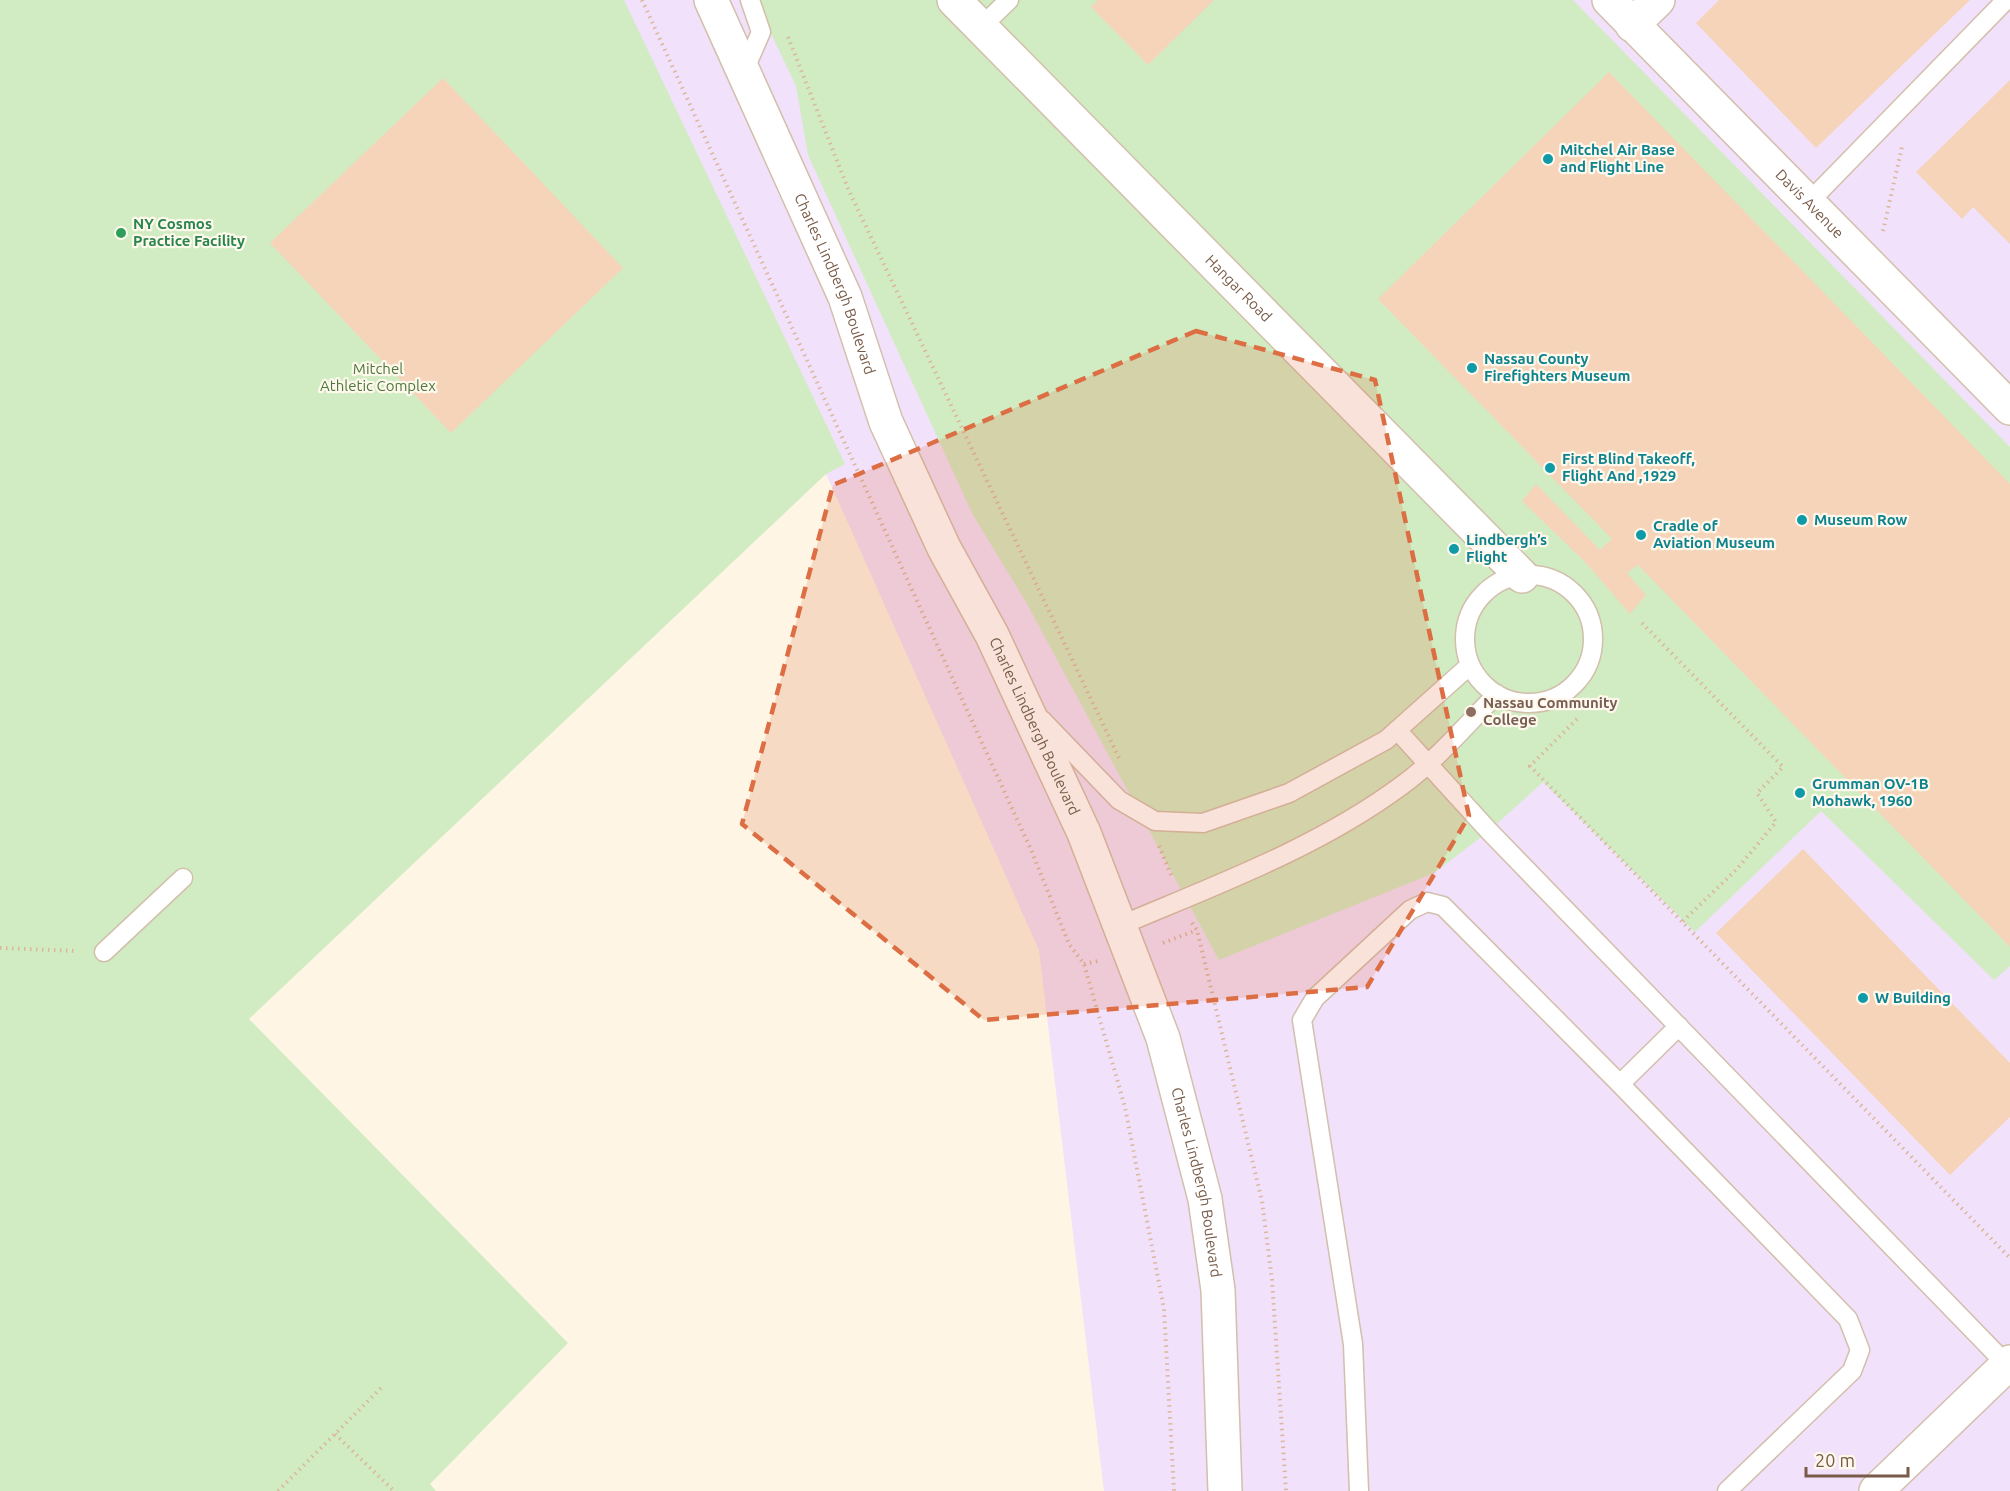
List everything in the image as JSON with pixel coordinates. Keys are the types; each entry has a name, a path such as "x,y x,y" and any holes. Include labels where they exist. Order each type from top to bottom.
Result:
{"street":[{"name":"Charles Lindbergh Boulevard","path":"711,0 845,297 886,422 944,548 993,635 1084,833 1162,1038 1205,1199 1218,1290 1225,1491"},
{"name":"Hangar Road","path":"954,0 1522,576"},
{"name":"Davis Avenue","path":"1609,0 1810,201 2010,408"},
{"path":"1632,25 1658,0"},
{"path":"1876,1491 2008,1364"}],"lane":[{"path":"744,71 761,32 750,0"},
{"path":"981,27 1009,0"},
{"path":"1810,201 2006,0"},
{"path":"1537,575 1558,581 1576,595 1587,612 1593,631 1592,651 1585,670 1572,686 1556,697 1536,703 1516,701 1497,694 1469,666 1465,641 1468,619 1478,599 1494,585 1522,576 1537,575"},
{"path":"1023,701 1119,800 1155,821 1203,823 1289,794 1386,740 1469,666"},
{"path":"1119,926 1325,836 1402,786 1497,694"},
{"path":"1397,730 1679,1026 2008,1364"},
{"path":"104,952 183,878"},
{"path":"1359,1491 1353,1344 1302,1020 1315,998 1410,910 1426,902 1443,906 1848,1319 1860,1350 1851,1371 1727,1491"},
{"path":"1620,1084 1679,1026"}],"path":[{"path":"642,0 1032,852 1069,944 1084,964 1125,1107 1164,1309 1174,1491"},
{"path":"1882,239 1903,139"},
{"path":"1642,623 1783,767 1757,793 1776,822 1737,869 1682,922"},
{"path":"1577,719 1530,766 2010,1258"},
{"path":"0,948 104,952"},
{"path":"278,1491 382,1387"},
{"path":"335,1434 394,1491"}],"highlighted area":[{"path":"1196,331 1375,380 1469,816 1367,987 984,1020 742,824 833,485"}],"shaded area":[{"name":"Nassau Community College","path":"614,0 2010,0 2010,1491 1104,1491 1039,950"}],"green space":[{"name":"Mitchel Athletic Complex","path":"0,0 624,0 845,464 826,474 249,1019 568,1343 430,1484 436,1491 0,1491"},
{"name":"Museum Row","path":"755,0 1573,0 2010,447 2010,966 1994,980 1821,811 1695,932 1543,782 1489,831 1434,873 1219,960 1026,602 973,515 808,155 796,86"}],"building":[{"path":"1098,0 1214,0 1148,65 1091,7"},
{"path":"1719,0 1970,0 1816,148 1696,23"},
{"name":"Museum Row","path":"1609,72 2010,484 2010,947 1638,565 1627,573 1646,595 1630,614 1586,563 1522,501 1536,484 1600,550 1612,539 1378,299"},
{"path":"443,78 623,268 451,433 270,243"},
{"path":"2010,80 2010,244 1973,207 1962,219 1916,172"},
{"name":"W Building","path":"1803,849 2010,1063 2010,1117 1950,1175 1716,933"}],"place":[{"name":"Mitchel Air Base and Flight Line","path":"1548,159"},
{"name":"NY Cosmos Practice Facility","path":"121,233"},
{"name":"Nassau County Firefighters Museum","path":"1472,368"},
{"name":"First Blind Takeoff, Flight And ,1929","path":"1550,468"},
{"name":"Museum Row","path":"1802,520"},
{"name":"Cradle of Aviation Museum","path":"1641,535"},
{"name":"Lindbergh’s Flight","path":"1454,549"},
{"name":"Nassau Community College","path":"1471,712"},
{"name":"Grumman OV-1B Mohawk, 1960","path":"1800,793"},
{"name":"W Building","path":"1863,998"}]}
